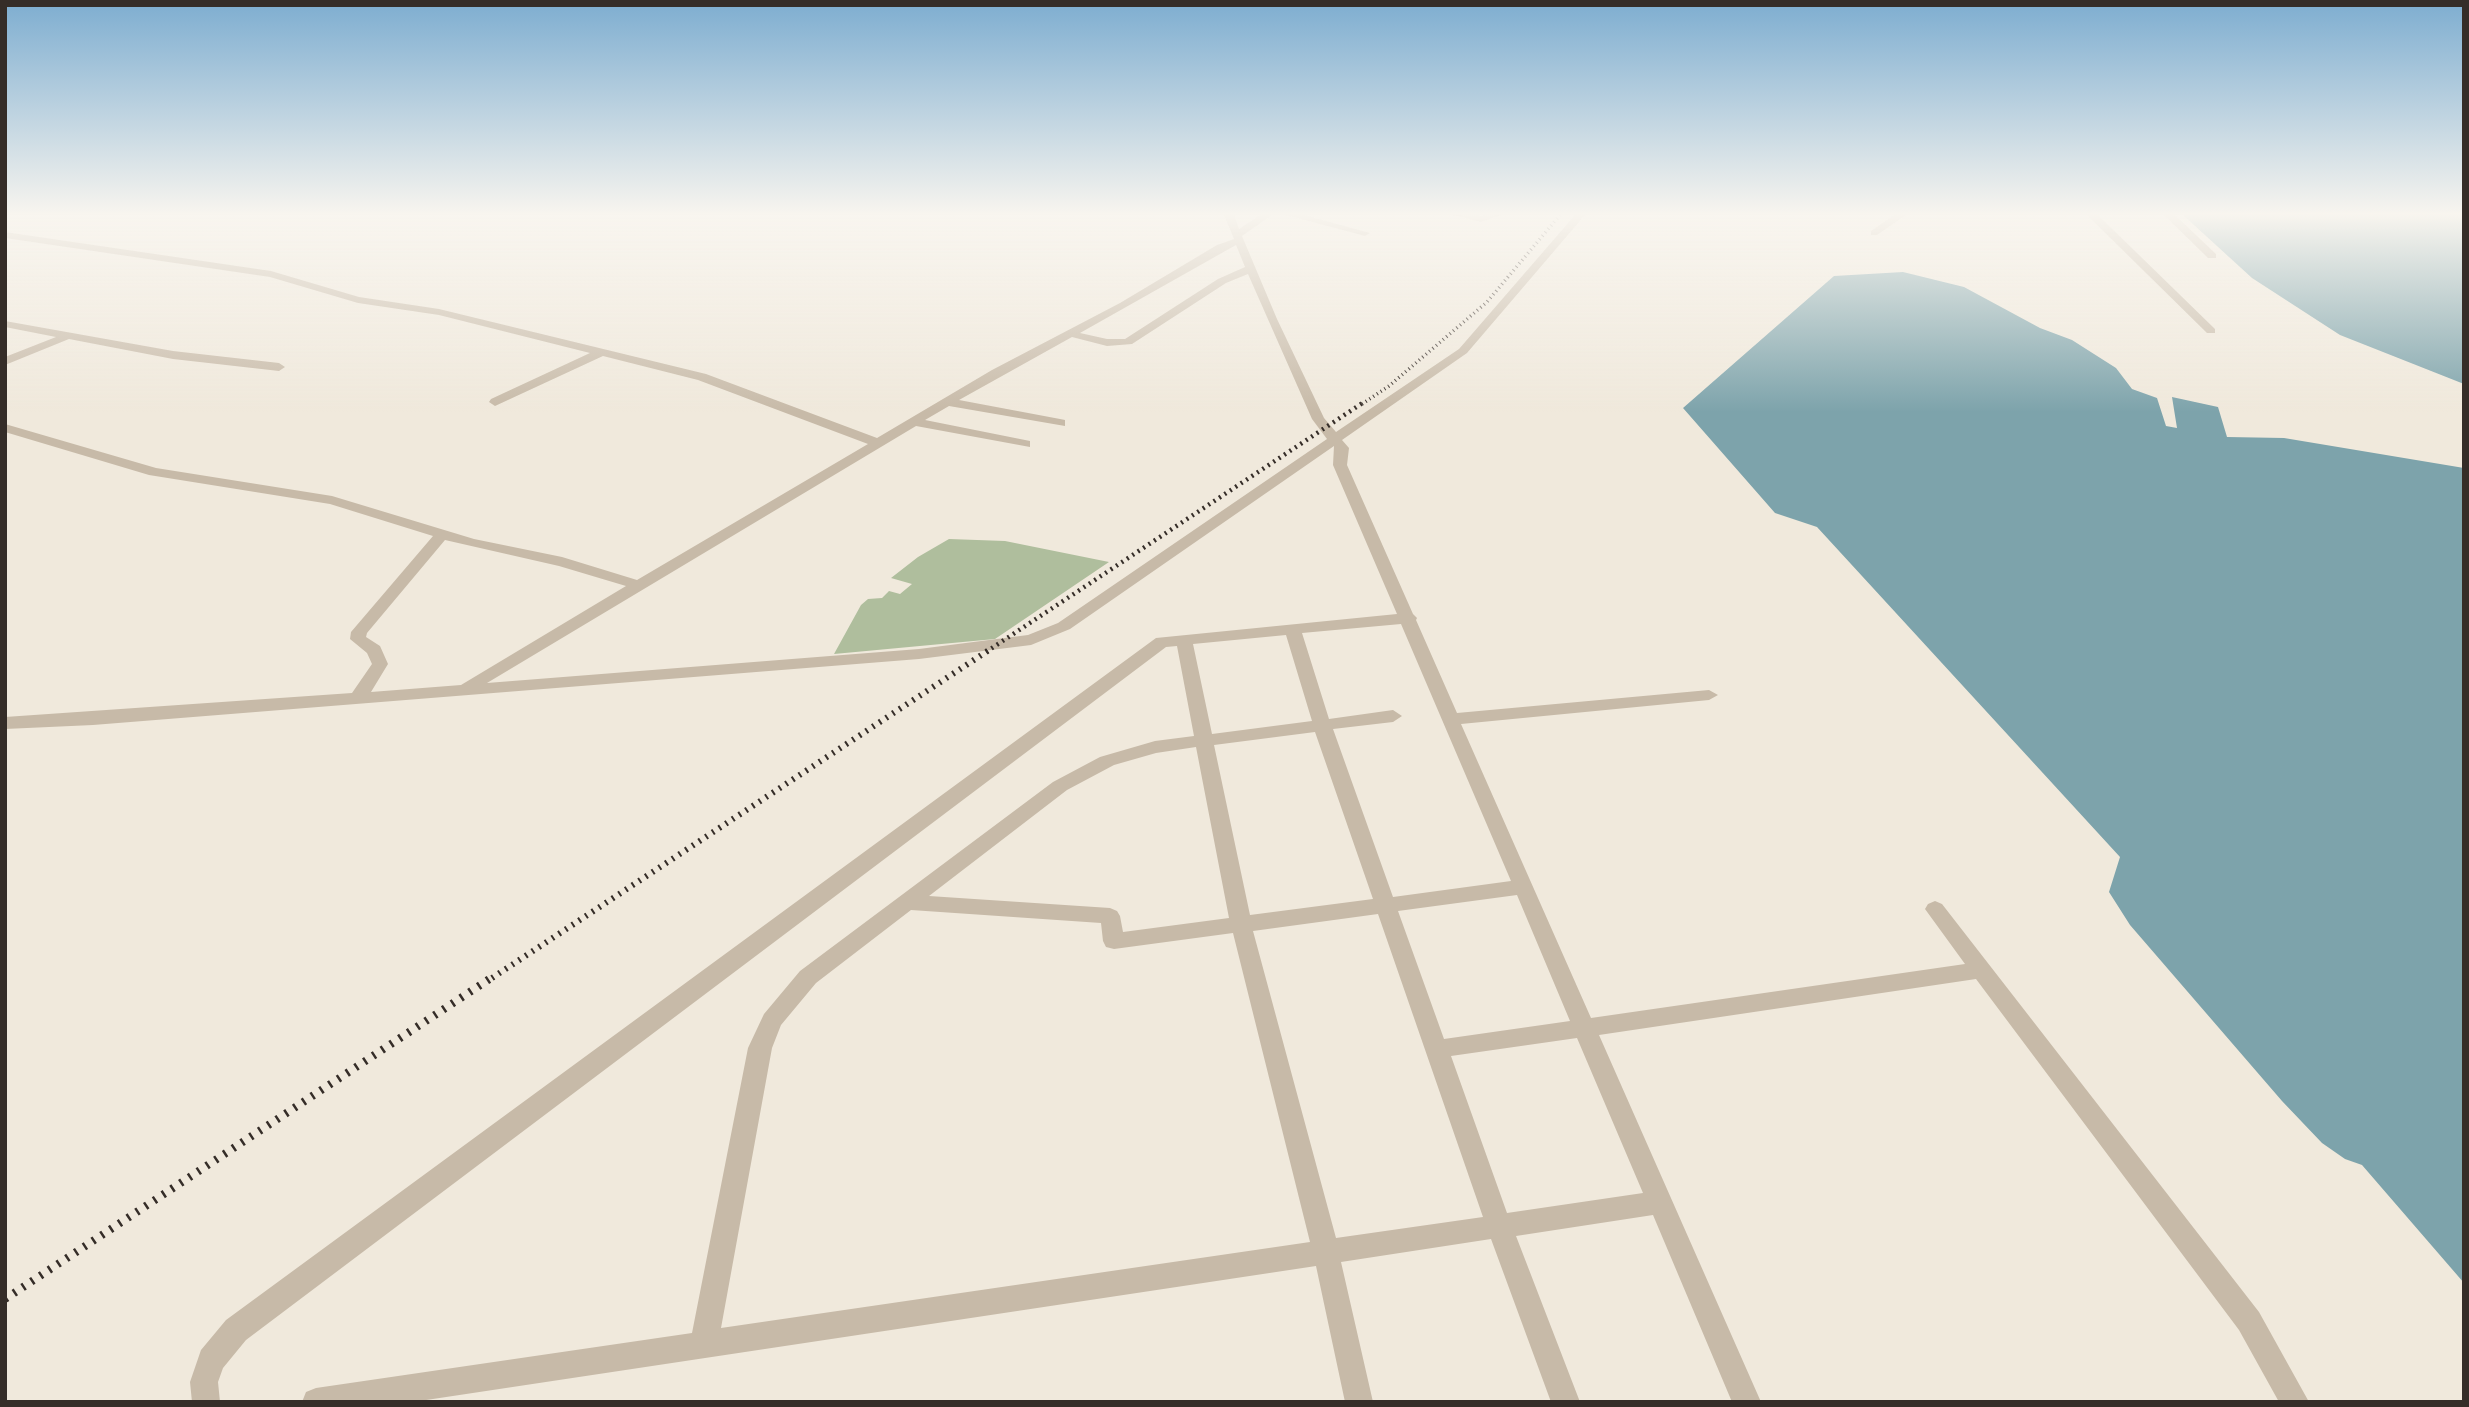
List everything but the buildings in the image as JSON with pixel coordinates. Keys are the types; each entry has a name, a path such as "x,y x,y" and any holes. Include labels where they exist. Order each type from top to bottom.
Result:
{"street":[{"path":"293,281 358,300 439,312 715,381 878,443"},
{"path":"463,690 948,402 1163,281"},
{"path":"1072,334 1107,343 1128,342 1223,281"},
{"path":"1255,281 1318,419 1342,448 1340,465 1453,719 1747,1402"},
{"path":"5,723 919,654 1031,640 1064,626 1463,351 1524,281"},
{"path":"2159,281 2211,331"},
{"path":"5,332 12,326 184,356 279,367"},
{"path":"5,361 66,337"},
{"path":"495,402 600,353"},
{"path":"948,402 1060,423"},
{"path":"914,422 1025,444"},
{"path":"5,428 153,472 241,483 332,500 442,534 591,570 639,585"},
{"path":"358,698 380,664 374,650 358,639 359,632 442,534"},
{"path":"205,1402 204,1382 211,1360 236,1330 1162,642 1409,618"},
{"path":"1292,629 1322,725 1499,1226 1566,1402"},
{"path":"1184,640 1202,741 1241,925 1326,1252 1359,1402"},
{"path":"1453,719 1709,695"},
{"path":"704,1343 760,1048 772,1020 808,977 1076,775 1132,753 1393,716"},
{"path":"907,902 1110,916 1114,941 1525,887"},
{"path":"1935,909 2249,1321 2295,1402"},
{"path":"1437,1049 1585,1025 1982,970"},
{"path":"316,1402 1662,1202"}],"green space":[{"path":"949,539 1005,541 1109,562 995,639 834,654 861,605 868,599 882,598 889,591 900,594 912,584 891,578 918,557"}],"water":[{"path":"1829,281 1938,281 1964,287 2040,328 2072,340 2116,368 2132,389 2157,398 2166,426 2177,428 2172,397 2218,407 2227,437 2284,438 2464,468 2464,1283 2362,1165 2345,1159 2322,1143 2282,1101 2130,925 2109,892 2120,857 1817,527 1775,513 1683,408"},
{"path":"2256,281 2464,281 2464,384 2340,335"}],"railway":[{"path":"1362,404 1389,386 1487,302 1505,281"},
{"path":"986,652 1364,402"},
{"path":"492,978 989,650"},
{"path":"5,1299 494,976"}]}
